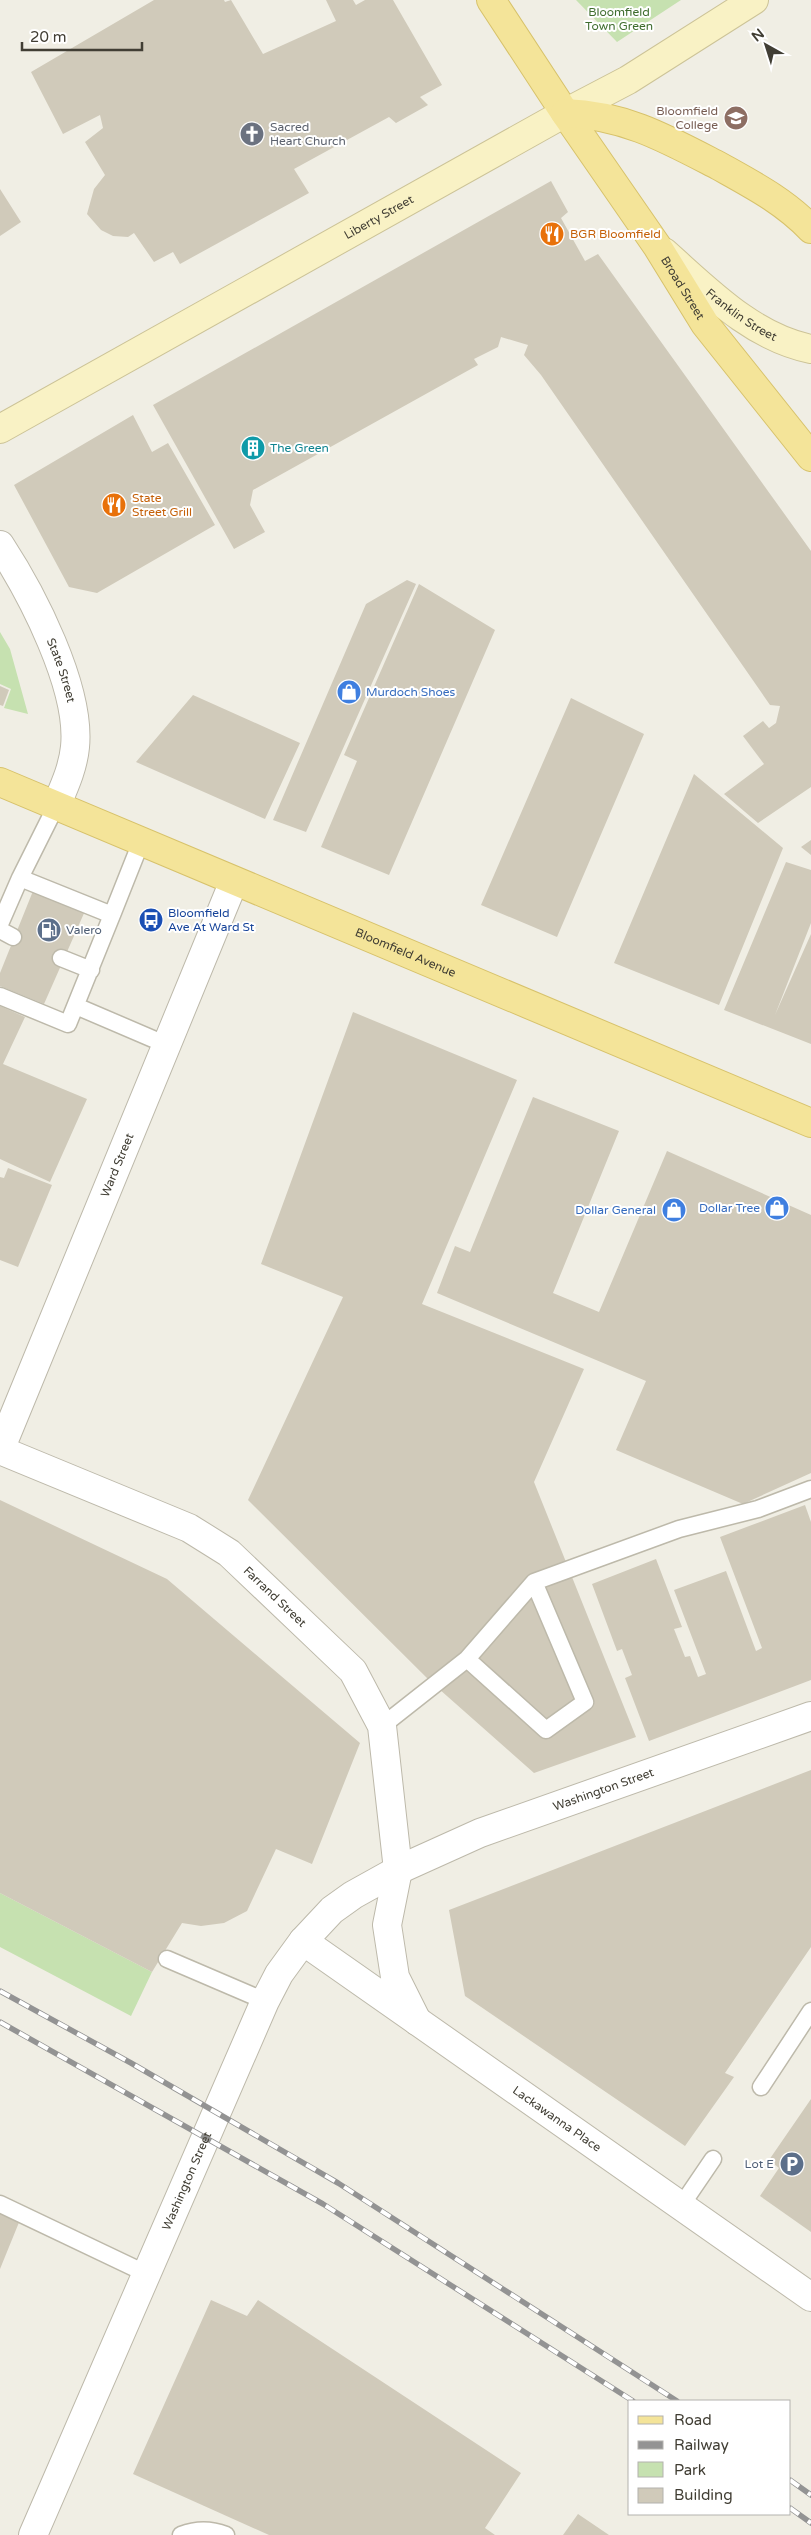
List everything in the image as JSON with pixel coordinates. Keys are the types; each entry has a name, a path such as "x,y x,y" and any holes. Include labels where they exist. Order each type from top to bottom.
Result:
{"main road":[{"name":"Broad Street","path":"491,0 565,113 657,246 706,324 811,457"},
{"path":"565,113 603,116 649,131 774,196 795,212 811,228"},
{"name":"Bloomfield Avenue","path":"0,782 811,1123"}],"street":[{"name":"Liberty Street","path":"0,429 565,113 628,80 677,52 754,0"},
{"path":"774,196 811,215"},
{"name":"Franklin Street","path":"657,246 708,291 750,323 786,342 811,350"},
{"name":"State Street","path":"0,545 30,596 69,693 75,725 75,748 69,773 56,806"},
{"name":"Ward Street","path":"0,1450 234,881"},
{"name":"Farrand Street","path":"0,1450 189,1528 229,1553 353,1671 382,1726 398,1870"},
{"name":"Washington Street","path":"33,2535 145,2273 265,2001 279,1974 303,1941 332,1910 353,1895 398,1870 480,1833 811,1716"},
{"path":"398,1870 387,1925 396,1978 417,2021"},
{"name":"Lackawanna Place","path":"303,1941 811,2297"}],"lane":[{"path":"0,924 20,878 56,806"},
{"path":"0,996 68,1024 142,842"},
{"path":"20,878 112,915"},
{"path":"61,958 91,970"},
{"path":"76,1006 167,1045"},
{"path":"382,1726 467,1658 534,1582 679,1529 758,1509 811,1489"},
{"path":"467,1658 546,1730 585,1702 534,1582"},
{"path":"167,1959 265,2001"},
{"path":"761,2087 811,2011"},
{"path":"681,2206 713,2159"},
{"path":"0,2204 145,2273"},
{"path":"181,2535 194,2530 212,2530 226,2535"}],"green space":[{"name":"Bloomfield Town Green","path":"576,0 681,0 617,42"},
{"path":"0,632 10,649 28,714 4,708 11,689 0,684"},
{"path":"0,1893 152,1972 131,2016 0,1947"}],"building":[{"path":"154,0 224,0 225,2 231,0 263,54 336,21 326,0 353,0 356,5 365,0 393,0 442,85 420,97 428,105 396,123 389,117 294,169 309,193 180,264 173,252 154,262 134,233 128,237 113,236 101,230 87,214 94,189 105,175 85,142 103,128 100,115 63,134 31,72"},
{"name":"The Green","path":"551,181 568,212 561,218 585,261 598,254 811,551 811,787 758,823 724,794 764,764 743,736 763,721 769,728 776,723 780,706 770,705 541,375 524,355 528,345 501,337 498,347 474,359 478,365 253,490 250,505 265,532 234,549 153,405"},
{"path":"0,189 21,222 0,236"},
{"name":"State Street Grill","path":"133,415 152,452 168,443 215,525 97,593 69,587 14,485"},
{"name":"Murdoch Shoes","path":"407,580 416,584 306,832 273,820 366,604"},
{"path":"419,584 495,630 389,875 321,847 357,761 344,755"},
{"path":"0,686 9,690 3,706 0,705"},
{"path":"193,695 300,743 265,819 136,762"},
{"path":"571,698 644,734 557,937 481,905"},
{"path":"694,774 783,848 719,1005 614,963"},
{"path":"811,840 811,855 801,847"},
{"path":"786,862 811,870 811,923 775,1015 811,934 811,1044 724,1010"},
{"path":"33,891 85,911 44,1004 0,986 0,973"},
{"path":"0,1006 25,1017 3,1064 87,1099 50,1182 0,1159"},
{"path":"353,1012 517,1080 422,1304 584,1369 534,1482 636,1737 534,1773 430,1681 248,1500 343,1297 261,1264"},
{"path":"533,1097 619,1131 553,1293 599,1312 667,1151 811,1215 811,1473 743,1504 616,1450 646,1381 437,1293 455,1246 470,1252"},
{"path":"8,1168 52,1185 18,1267 0,1260 0,1177 4,1178"},
{"path":"0,1500 167,1579 360,1743 312,1864 276,1849 247,1911 224,1923 201,1926 182,1923 152,1972 0,1893"},
{"path":"805,1505 811,1522 811,1680 649,1741 625,1678 632,1675 622,1649 617,1651 592,1584 656,1559 682,1627 674,1629 685,1657 690,1656 698,1677 706,1674 674,1590 726,1571 756,1651 762,1648 720,1537"},
{"path":"811,1770 811,1947 725,2073 734,2077 685,2146 465,1996 449,1910"},
{"name":"Lot E","path":"811,2099 811,2232 760,2196 779,2168 769,2160"},
{"path":"0,2204 22,2215 0,2269"},
{"path":"211,2300 247,2316 258,2300 521,2473 485,2528 495,2535 269,2535 133,2474"},
{"path":"578,2514 609,2535 563,2535"}],"railway":[{"path":"0,1991 131,2063 338,2183 675,2400"},
{"path":"0,2022 323,2204 631,2400"},
{"path":"791,2481 811,2495"},
{"path":"791,2509 811,2523"}],"place":[{"name":"Bloomfield College","path":"736,118"},
{"name":"Sacred Heart Church","path":"252,134"},
{"name":"BGR Bloomfield","path":"552,234"},
{"name":"The Green","path":"253,448"},
{"name":"State Street Grill","path":"114,505"},
{"name":"Murdoch Shoes","path":"349,692"},
{"name":"Bloomfield Ave At Ward St","path":"151,920"},
{"name":"Valero","path":"49,930"},
{"name":"Dollar Tree","path":"777,1208"},
{"name":"Dollar General","path":"674,1210"},
{"name":"Lot E","path":"792,2164"}]}
